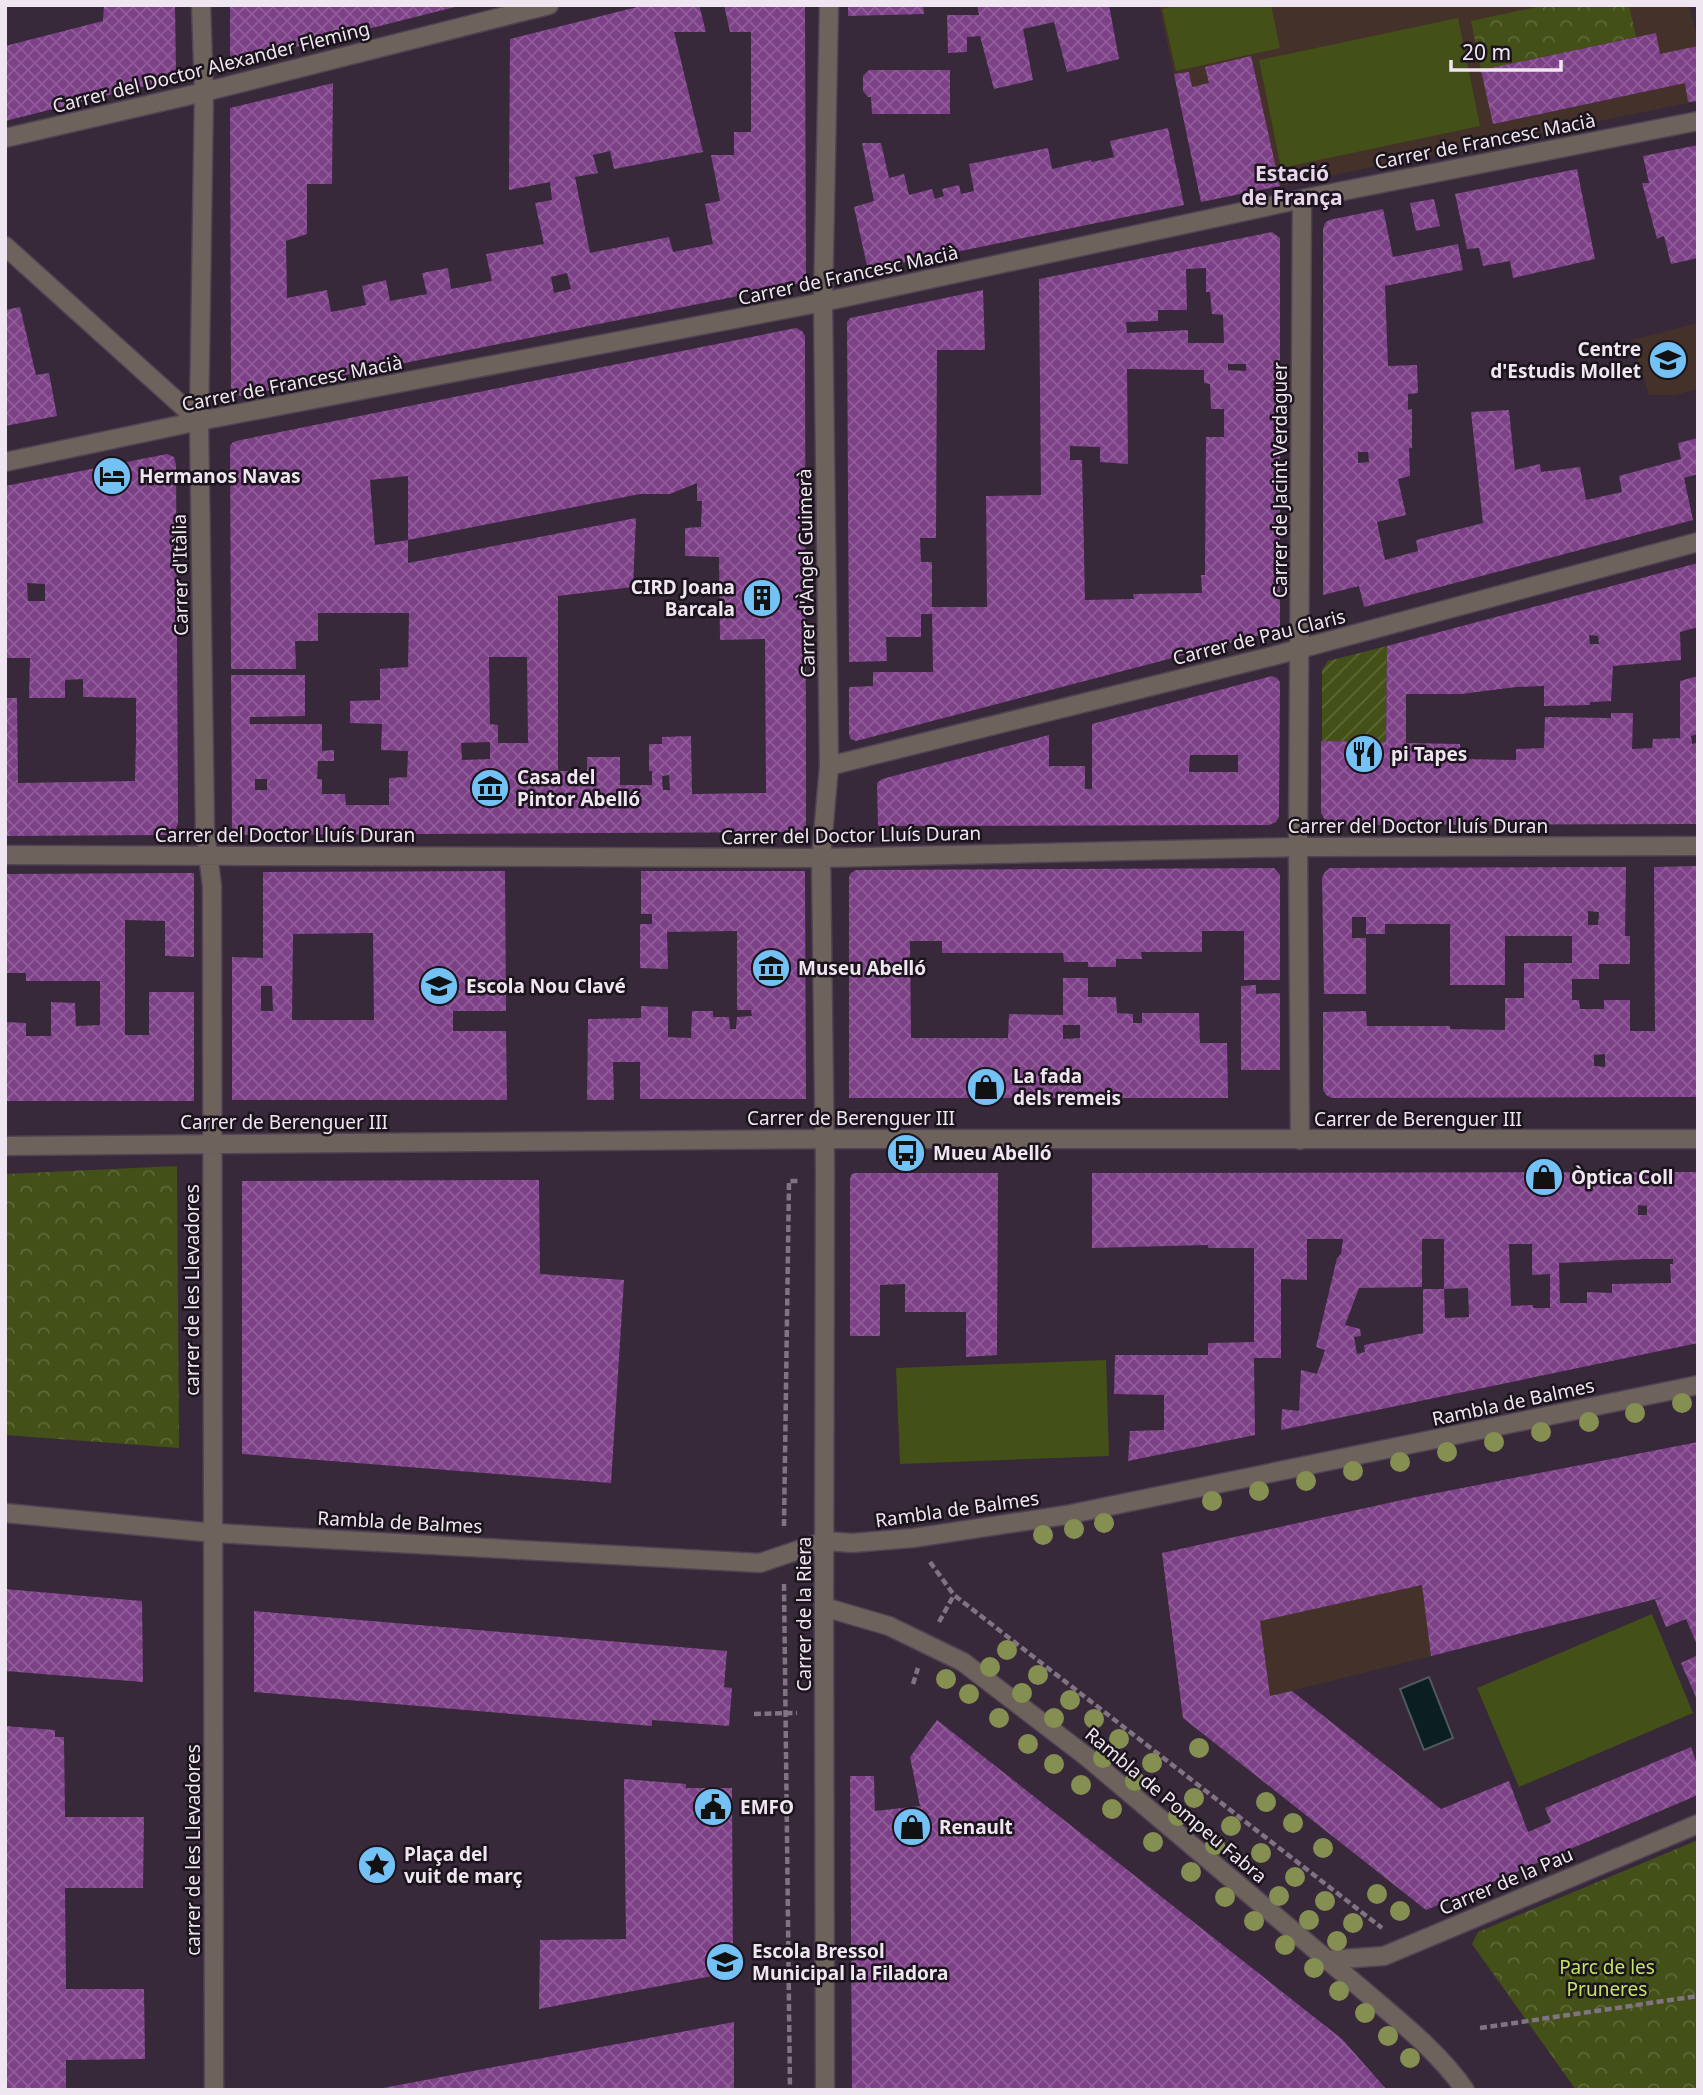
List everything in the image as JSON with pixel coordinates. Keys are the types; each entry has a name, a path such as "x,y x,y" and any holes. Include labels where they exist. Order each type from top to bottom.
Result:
{"street":[{"name":"Carrer d'Itàlia","path":"201,5 204,92 198,421 205,831 212,886 214,1143"},
{"name":"Carrer del Doctor Alexander Fleming","path":"5,138 204,92 549,5"},
{"name":"Carrer d'Àngel Guimerà","path":"824,1139 821,858 829,766 823,302 829,5"},
{"name":"Carrer de Francesc Macià","path":"5,462 198,421 823,302 1302,199 1698,121"},
{"name":"Carrer de Jacint Verdaguer","path":"1300,1140 1298,847 1302,199"},
{"path":"5,246 198,421"},
{"name":"Carrer de Pau Claris","path":"829,766 1300,649 1698,542"},
{"name":"Carrer del Doctor Lluís Duran","path":"5,855 821,858 1298,847 1698,846"},
{"name":"Carrer de Berenguer III","path":"5,1146 824,1139 1698,1139"},
{"name":"Carrer de la Riera","path":"824,1139 825,2090"},
{"name":"carrer de les Llevadores","path":"214,1143 214,2090"},
{"name":"Rambla de Balmes","path":"5,1513 214,1533 760,1563 825,1541 852,1543 913,1538 1066,1515 1698,1385"},
{"name":"Rambla de Pompeu Fabra","path":"824,1607 889,1626 963,1662 1087,1757 1327,1960 1402,2024 1457,2077 1465,2090"},
{"name":"Carrer de la Pau","path":"1327,1960 1384,1956 1698,1824"}],"path":[{"path":"790,2090 783,1556 789,1181 825,1181"},
{"path":"913,1538 954,1595 1405,1946"},
{"path":"1480,2028 1698,1996"}],"shaded area":[{"path":"1159,5 1689,5 1698,40 1698,101 1201,202"},
{"name":"Centre d'Estudis Mollet","path":"1698,323 1698,389 1674,395 1649,395 1632,340"},
{"path":"1411,1498 1431,1656 1183,1718 1162,1553"},
{"path":"1429,1677 1453,1738 1424,1750 1400,1689"}],"green space":[{"path":"1177,5 1271,5 1280,48 1176,71 1162,9"},
{"path":"1546,5 1629,5 1636,37 1481,70 1471,21"},
{"path":"1458,18 1480,126 1281,168 1259,60"},
{"path":"1387,646 1386,742 1322,741 1322,670 1328,661"},
{"path":"177,1166 179,1448 5,1435 5,1174"},
{"path":"1106,1360 1109,1456 900,1464 896,1368"},
{"path":"1652,1614 1693,1713 1519,1787 1477,1688"},
{"name":"Parc de les Pruneres","path":"1698,1840 1698,2090 1576,2090 1472,1944 1478,1932"}],"building":[{"path":"104,5 175,5 176,72 173,79 5,121 5,46 103,21"},
{"path":"230,5 459,6 236,62 230,55"},
{"path":"645,5 699,5 706,32 674,32 703,152 614,169 610,151 593,155 598,173 575,177 590,253 669,237 673,252 713,244 705,204 720,201 711,155 734,155 734,132 751,132 751,32 730,32 724,5 805,5 806,280 803,283 240,396 234,393 231,388 230,108 333,83 332,184 307,184 307,234 286,241 287,298 327,290 331,312 366,305 362,286 386,280 390,301 427,294 422,273 448,268 451,289 492,281 486,254 544,244 535,203 552,200 550,182 509,190 510,39","holes":["567,273 571,289 554,293 551,277"]},
{"path":"848,5 923,5 924,14 848,16"},
{"path":"977,5 1109,5 1119,59 1067,72 1054,22 1023,29 1033,80 994,89 980,36 967,37 967,52 948,53 947,15 979,15"},
{"path":"1656,33 1660,54 1698,46 1698,101 1688,102 1685,83 1493,124 1481,70"},
{"path":"1251,56 1280,186 1201,202 1174,74 1189,72 1192,87 1209,83 1205,67"},
{"path":"869,70 950,70 950,114 872,114 871,97 863,91 863,76"},
{"path":"1168,128 1184,205 868,270 854,207 874,201 862,143 881,143 889,178 904,174 909,195 932,189 935,199 944,196 942,189 959,185 961,194 974,191 969,164 1048,148 1052,169 1091,160 1092,162 1114,157 1110,141"},
{"path":"1698,145 1698,258 1671,264 1664,236 1657,239 1642,183 1649,183 1643,156"},
{"path":"1577,169 1595,259 1513,278 1510,261 1483,266 1479,248 1467,249 1455,194"},
{"path":"1434,199 1440,226 1416,231 1410,203"},
{"path":"1383,209 1393,257 1458,244 1463,270 1385,286 1388,366 1417,365 1418,393 1408,394 1408,410 1412,409 1410,476 1398,479 1406,515 1377,522 1385,560 1418,551 1416,540 1483,523 1471,412 1509,410 1515,470 1540,464 1541,472 1580,467 1586,500 1622,492 1619,476 1681,459 1678,443 1698,438 1698,474 1684,478 1693,520 1364,607 1359,586 1323,595 1323,229 1329,220","holes":["1358,452 1368,452 1369,462 1358,463"]},
{"path":"1272,232 1280,238 1280,630 856,741 851,739 849,687 873,686 873,672 933,672 932,614 921,614 921,637 886,637 887,661 849,662 847,322 850,318 983,290 985,350 937,350 936,538 920,538 921,562 932,562 932,607 987,607 986,496 1041,495 1039,279","holes":["1206,268 1206,292 1210,292 1212,314 1223,315 1224,343 1188,343 1188,330 1127,333 1126,322 1158,321 1158,310 1187,310 1186,269","1228,364 1246,364 1246,371 1228,370","1127,369 1204,370 1204,383 1210,384 1211,409 1224,409 1224,437 1206,437 1205,575 1201,575 1202,593 1133,594 1134,599 1085,600 1082,460 1070,460 1070,446 1100,447 1100,462 1128,464"]},
{"path":"20,307 36,375 49,373 57,416 5,426 5,310"},
{"path":"796,328 802,331 805,336 804,831 232,835 231,675 305,675 305,716 250,717 250,724 322,724 322,751 334,750 334,761 318,761 317,779 322,779 322,794 345,794 346,805 389,805 389,778 407,777 408,751 381,750 382,724 350,723 350,701 380,700 380,669 408,667 409,613 318,613 318,641 295,641 296,669 231,669 230,446 236,441","holes":["408,476 408,540 375,545 370,480","697,483 697,501 702,501 701,527 685,528 685,556 719,557 720,640 765,639 766,793 692,794 691,736 662,737 662,744 649,744 652,785 620,785 620,757 587,757 587,771 558,771 558,596 633,587 636,518 408,563 408,540 640,494 670,494","489,657 527,657 528,743 498,743 498,725 490,724","490,742 490,759 462,760 461,743","669,775 670,790 663,790 662,776","255,779 267,779 267,790 255,790"]},
{"path":"167,454 174,457 178,823 175,831 166,835 5,836 5,698 17,698 18,783 135,781 136,698 83,697 83,679 65,680 65,698 29,698 30,658 5,658 5,486","holes":["27,583 45,584 45,601 28,601"]},
{"path":"1698,563 1698,627 1680,632 1681,660 1613,666 1611,701 1590,702 1590,705 1544,706 1544,686 1461,694 1406,694 1406,743 1460,744 1461,759 1516,760 1516,749 1544,748 1545,717 1611,718 1611,713 1633,713 1632,749 1652,748 1653,739 1680,738 1680,681 1698,676 1698,734 1691,736 1692,744 1698,743 1698,824 1334,825 1326,822 1321,813 1321,741 1386,742 1387,646","holes":["1589,635 1598,636 1599,644 1590,644"]},
{"path":"1272,676 1277,678 1280,682 1279,816 1276,822 1269,825 878,826 877,783 882,779 1049,735 1049,766 1085,766 1085,789 1092,789 1092,724","holes":["1190,755 1238,755 1238,772 1189,772"]},
{"path":"1698,866 1698,1097 1332,1098 1326,1095 1323,1090 1323,1012 1366,1011 1367,1026 1450,1026 1450,1029 1505,1030 1505,998 1524,998 1524,963 1572,963 1572,936 1505,936 1505,985 1450,985 1450,924 1385,924 1385,934 1366,934 1366,917 1352,917 1352,938 1366,938 1366,994 1324,994 1322,878 1330,868 1626,867 1625,936 1630,936 1630,964 1599,964 1599,979 1572,979 1572,1000 1579,1000 1580,1009 1604,1009 1604,1000 1630,1000 1630,1031 1655,1031 1654,867","holes":["1588,911 1599,912 1598,925 1588,925","1605,1054 1605,1067 1594,1066 1594,1055"]},
{"path":"1274,868 1280,875 1280,980 1244,980 1244,931 1202,931 1202,952 1141,952 1142,959 1116,959 1116,967 1088,967 1088,962 1064,962 1063,953 942,953 942,941 910,941 911,1038 1008,1038 1009,1014 1063,1015 1063,978 1088,978 1088,997 1116,997 1117,1013 1133,1014 1133,1023 1142,1023 1142,1013 1199,1013 1200,1043 1227,1043 1228,1098 849,1098 849,877 856,870","holes":["1063,1025 1080,1025 1080,1038 1063,1039"]},
{"path":"505,871 506,1011 453,1011 453,1031 506,1031 507,1100 232,1100 232,957 263,958 263,872","holes":["373,933 374,1020 292,1020 293,934","261,986 272,986 273,1011 261,1011"]},
{"path":"641,871 805,871 806,1099 640,1099 640,1062 613,1062 614,1100 587,1100 588,1019 641,1018 641,1006 668,1007 668,1037 691,1038 692,1011 713,1011 713,1017 729,1017 730,1029 736,1029 737,1017 752,1016 751,1010 737,1010 737,931 667,932 668,969 640,968 640,924 652,924 652,914 641,914"},
{"path":"194,873 194,957 165,956 165,921 125,920 125,1035 149,1035 149,992 194,992 194,1101 5,1101 5,1022 26,1023 26,1036 51,1036 51,1002 75,1003 76,1026 100,1025 100,981 26,981 26,973 5,973 5,874"},
{"path":"1256,985 1256,994 1280,993 1280,1070 1241,1070 1241,986"},
{"path":"1698,1172 1698,1343 1281,1430 1282,1409 1299,1411 1301,1370 1317,1374 1325,1350 1316,1347 1343,1239 1307,1239 1307,1280 1281,1279 1281,1358 1254,1358 1255,1435 1128,1461 1130,1431 1164,1430 1164,1395 1114,1394 1115,1355 1208,1355 1208,1343 1254,1342 1254,1248 1208,1248 1208,1245 1092,1248 1092,1173","holes":["1638,1205 1647,1206 1647,1215 1638,1215","1422,1239 1444,1239 1444,1289 1423,1289 1423,1333 1364,1345 1365,1352 1357,1354 1354,1337 1361,1336 1360,1329 1345,1325 1359,1288 1422,1287","1509,1244 1532,1244 1532,1275 1550,1274 1550,1308 1533,1308 1533,1305 1511,1306","1644,1259 1673,1259 1673,1264 1670,1264 1671,1283 1612,1284 1612,1293 1587,1292 1587,1303 1560,1303 1559,1263","1468,1288 1469,1317 1445,1318 1444,1289"]},
{"path":"854,1173 998,1173 997,1355 966,1357 966,1312 905,1312 905,1284 880,1285 880,1336 850,1336 850,1180"},
{"path":"539,1180 540,1274 624,1280 611,1483 242,1454 242,1181"},
{"path":"1698,1442 1698,1647 1686,1619 1666,1627 1655,1600 1664,1597 1431,1656 1422,1585 1260,1621 1270,1696 1292,1691 1441,1809 1509,1781 1528,1832 1551,1822 1545,1808 1691,1747 1698,1761 1698,1795 1426,1910 1183,1718 1162,1553 1411,1498"},
{"path":"5,1589 142,1601 143,1682 5,1671"},
{"path":"254,1611 727,1651 724,1687 732,1688 729,1726 652,1720 652,1726 254,1692"},
{"path":"1698,1655 1698,1702 1681,1663"},
{"path":"937,1720 1342,2039 1387,2090 852,2090 850,1776 874,1776 875,1811 920,1806 910,1757"},
{"path":"5,1726 55,1730 55,1737 64,1737 65,1817 144,1817 143,1888 65,1888 66,1989 144,1989 145,2059 66,2060 66,2090 5,2090"},
{"path":"624,1779 686,1784 686,1788 732,1788 733,1972 539,2009 540,1940 626,1939"},
{"path":"734,2022 734,2090 383,2090 383,2088"}],"place":[{"name":"Centre d'Estudis Mollet","path":"1668,360"},
{"name":"Hermanos Navas","path":"112,476"},
{"name":"CIRD Joana Barcala","path":"762,598"},
{"name":"pi Tapes","path":"1364,754"},
{"name":"Casa del Pintor Abelló","path":"490,788"},
{"name":"Museu Abelló","path":"771,968"},
{"name":"Escola Nou Clavé","path":"439,986"},
{"name":"La fada dels remeis","path":"986,1087"},
{"name":"Mueu Abelló","path":"906,1153"},
{"name":"Òptica Coll","path":"1544,1177"},
{"name":"EMFO","path":"713,1807"},
{"name":"Renault","path":"912,1827"},
{"name":"Plaça del vuit de març","path":"377,1865"},
{"name":"Escola Bressol Municipal la Filadora","path":"725,1962"}],"district":[{"name":"Estació de França","path":"1292,186"}]}
